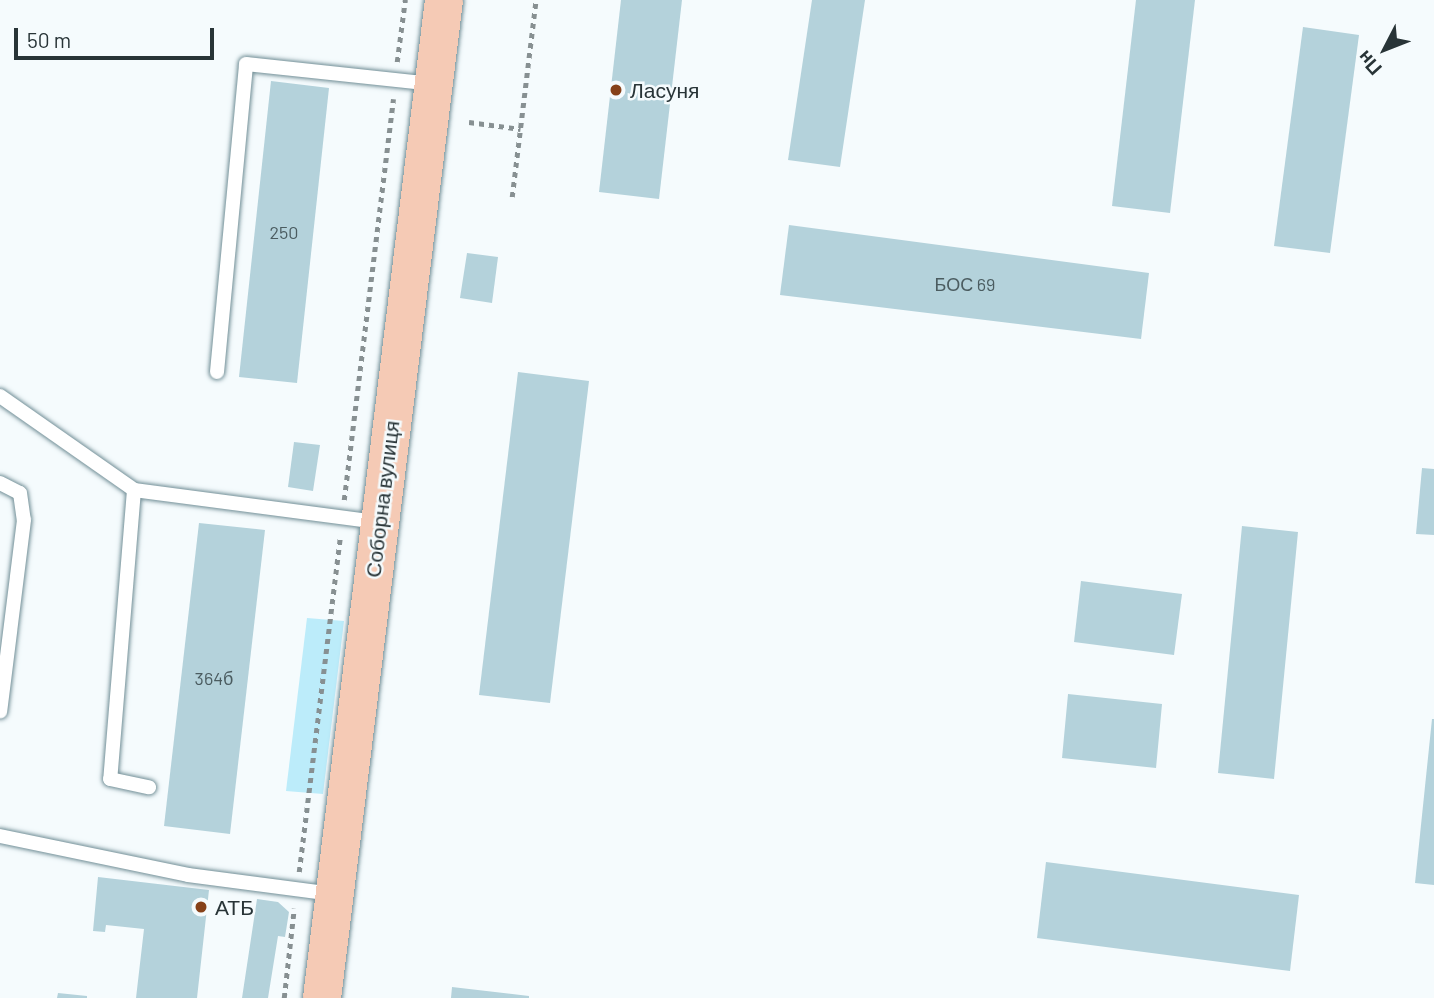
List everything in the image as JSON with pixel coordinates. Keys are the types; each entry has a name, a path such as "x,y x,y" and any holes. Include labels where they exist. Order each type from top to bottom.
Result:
{"main road":[{"name":"Соборна вулиця","path":"322,998 444,0"}],"lane":[{"path":"217,372 246,64 433,84"},
{"path":"0,396 134,490 379,522"},
{"path":"0,483 20,493 24,520 0,712"},
{"path":"134,490 110,779 149,787"},
{"path":"0,835 188,875 335,894"}],"path":[{"path":"512,198 536,0"},
{"path":"469,122 521,129"}],"shaded area":[{"path":"307,618 344,621 323,794 286,791"}],"building":[{"path":"621,0 682,0 659,199 599,192"},
{"path":"812,0 865,0 840,167 788,160"},
{"path":"1136,0 1195,0 1170,213 1112,206"},
{"path":"1303,27 1359,35 1330,253 1274,246"},
{"path":"271,81 329,88 297,383 239,377"},
{"path":"789,225 1149,273 1141,339 780,295"},
{"path":"467,253 498,257 492,303 460,298"},
{"path":"518,372 589,381 550,703 479,695"},
{"path":"294,442 320,445 313,491 288,487"},
{"path":"1422,468 1434,469 1434,535 1416,534"},
{"path":"199,523 265,530 230,834 164,826"},
{"path":"1242,526 1298,532 1274,779 1218,773"},
{"path":"1081,581 1182,594 1174,655 1074,642"},
{"path":"1068,694 1162,704 1156,768 1062,758"},
{"path":"1434,719 1434,885 1415,883"},
{"path":"1046,862 1299,895 1290,971 1037,938"},
{"path":"98,877 209,890 197,998 136,998 144,929 106,925 105,932 93,931"},
{"path":"257,899 278,902 289,912 285,937 278,936 268,998 242,998"},
{"path":"452,987 529,996 529,998 451,998"},
{"path":"58,993 87,996 87,998 57,998"}],"place":[{"name":"Ласуня","path":"616,90"},
{"name":"АТБ","path":"201,907"}]}
